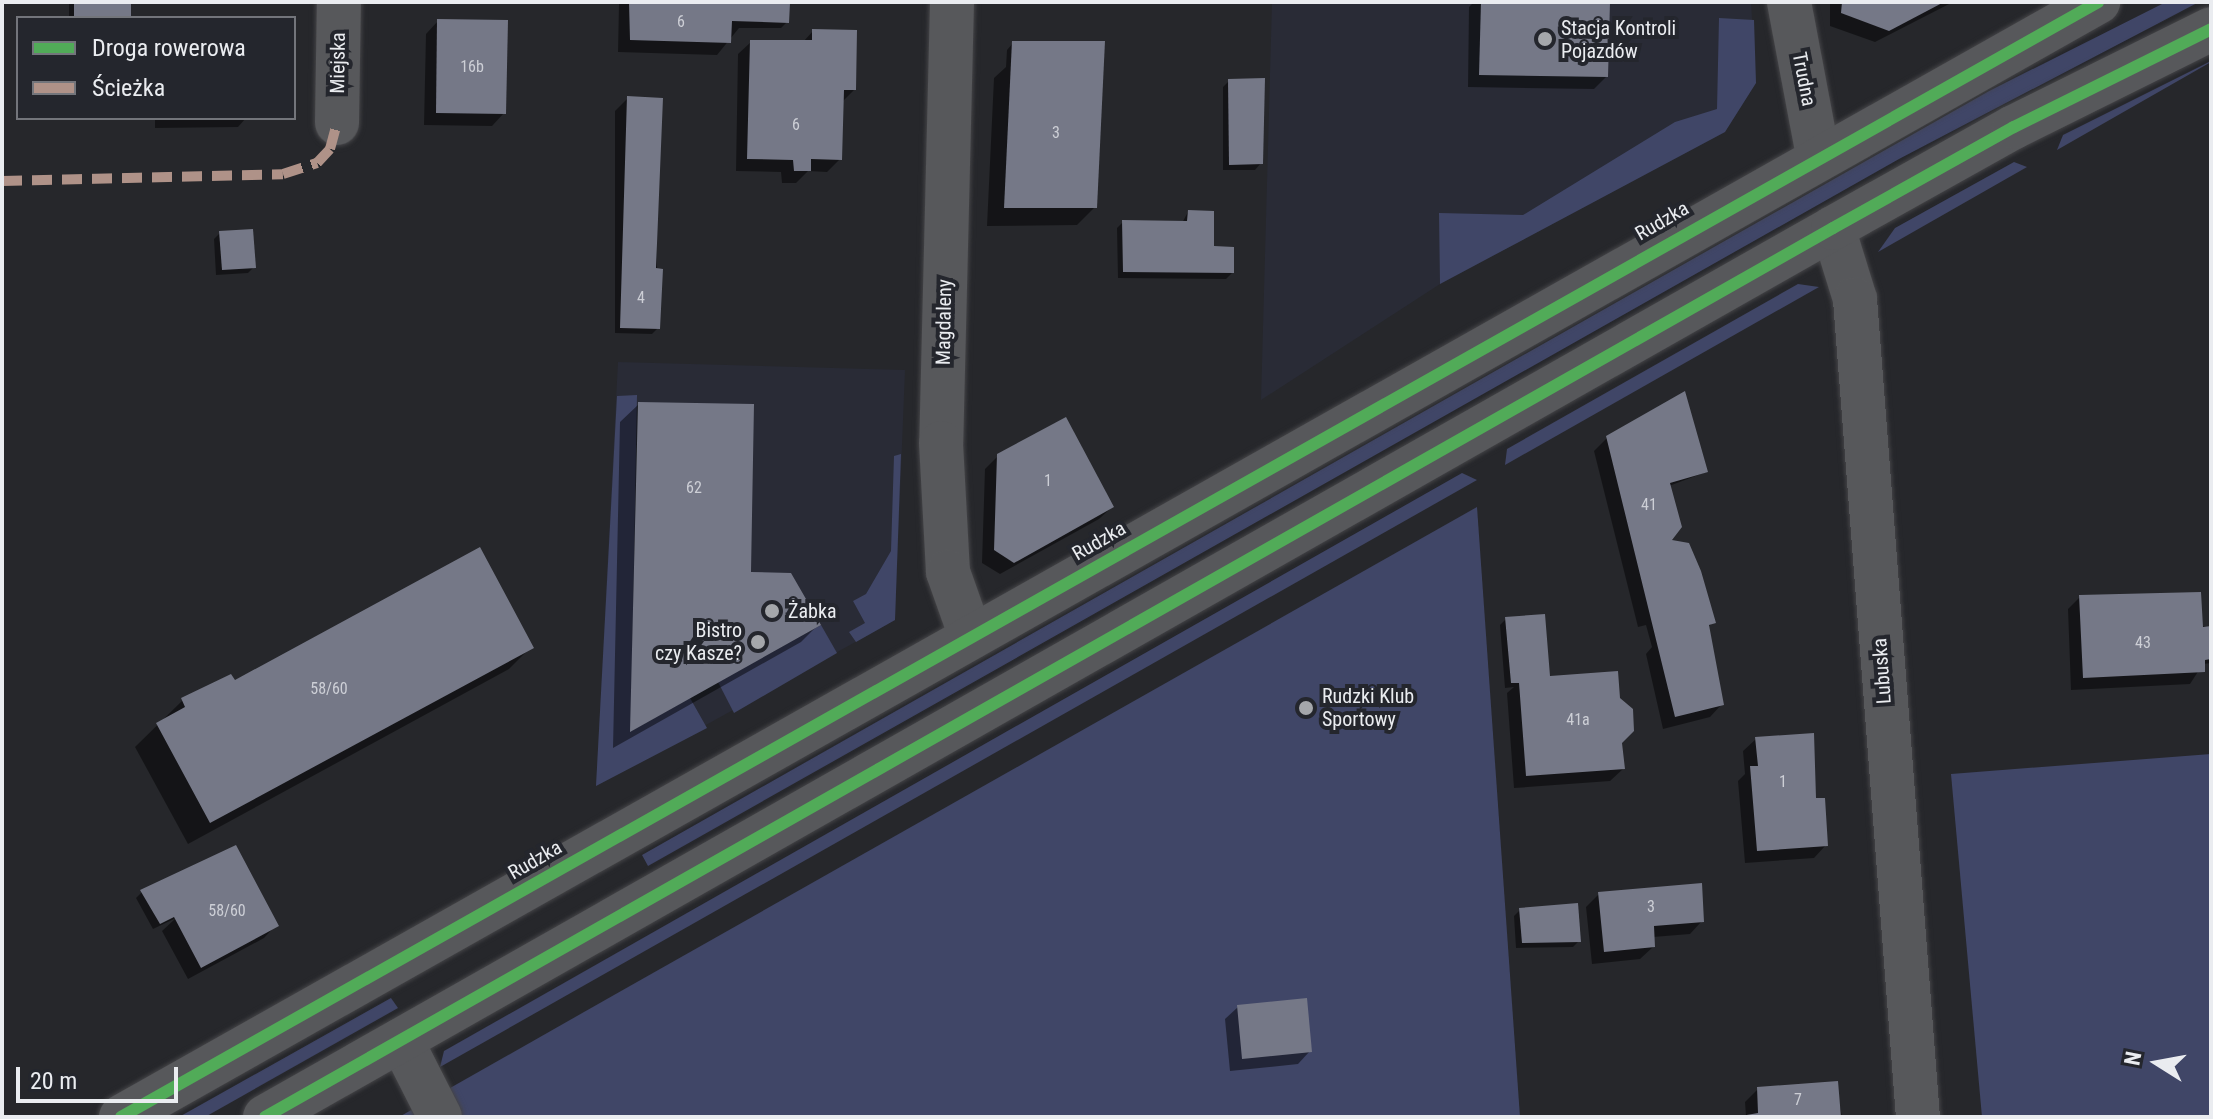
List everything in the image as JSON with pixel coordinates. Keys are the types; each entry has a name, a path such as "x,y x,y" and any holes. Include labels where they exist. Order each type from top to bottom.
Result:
{"street":[{"name":"Miejska","path":"337,123 339,2"},
{"name":"Magdaleny","path":"952,2 941,443 948,572 971,637"},
{"name":"Trudna","path":"1789,2 1818,155"},
{"name":"Rudzka","path":"121,1117 1818,155 2098,2"},
{"path":"265,1117 1833,228 2014,127 2211,29"},
{"name":"Lubuska","path":"1833,228 1855,299 1918,1117"},
{"path":"521,891 553,953"},
{"path":"401,1040 440,1117"}],"shaded area":[{"path":"1272,2 1751,2 1756,83 1725,132 1440,284 1261,400"},
{"path":"2166,2 2199,2 1899,159 648,866 642,855 1989,91"},
{"path":"1719,18 1754,20 1756,83 1725,132 1440,284 1439,213 1523,215 1675,122 1717,109"},
{"path":"2211,62 2057,150 2063,135"},
{"path":"2014,162 2027,167 1878,252 1895,228"},
{"path":"1798,284 1819,287 1505,465 1507,449"},
{"path":"618,362 905,370 895,620 596,786"},
{"path":"637,395 631,731 690,698 707,728 596,786 617,396"},
{"path":"901,454 895,620 856,642 849,632 865,623 853,601 866,594 891,551 894,456"},
{"path":"1462,473 1477,480 440,1067 444,1051"},
{"name":"Rudzki Klub Sportowy","path":"1477,507 1520,1117 399,1117 614,995"},
{"path":"821,625 837,653 734,713 718,682"},
{"path":"2211,754 2211,1117 1982,1117 1951,774"},
{"path":"391,998 398,1008 205,1117 179,1117"}],"building":[{"path":"74,2 131,2 131,16 74,16"},
{"path":"629,2 790,3 789,23 732,21 731,43 630,40"},
{"name":"Stacja Kontroli Pojazdów","path":"1481,2 1610,2 1608,77 1479,75"},
{"path":"1842,2 1944,2 1889,31 1841,13"},
{"path":"437,19 508,20 506,114 436,113"},
{"path":"812,29 857,30 856,90 844,90 842,160 811,159 811,171 794,171 793,160 747,159 750,40 812,40"},
{"path":"1012,41 1105,41 1097,208 1004,208"},
{"path":"1265,78 1263,164 1229,165 1228,79"},
{"path":"627,96 663,98 656,268 663,269 660,329 620,328"},
{"path":"1188,210 1214,211 1214,246 1234,247 1234,273 1123,272 1122,220 1187,221"},
{"path":"253,229 256,268 222,270 219,231"},
{"path":"1685,391 1708,472 1670,483 1682,527 1672,540 1689,543 1701,571 1716,623 1709,625 1724,705 1675,717 1606,436"},
{"path":"638,402 754,404 751,572 791,573 821,625 630,732"},
{"path":"1066,417 1114,507 1014,563 994,550 997,454"},
{"path":"480,547 534,648 210,823 156,723 185,707 181,698 231,674 235,680"},
{"path":"2201,592 2203,627 2211,626 2211,659 2205,660 2205,672 2083,678 2079,595"},
{"path":"1545,614 1550,676 1618,671 1620,698 1633,709 1634,731 1622,743 1625,769 1526,776 1519,683 1511,683 1505,617"},
{"path":"1814,733 1816,798 1825,798 1828,846 1757,851 1750,766 1758,766 1755,737"},
{"path":"236,845 279,926 201,968 174,917 160,924 140,890"},
{"path":"1702,883 1704,922 1654,926 1655,947 1604,952 1598,892"},
{"path":"1578,903 1581,942 1522,943 1519,908"},
{"path":"1307,998 1312,1052 1242,1059 1237,1005"},
{"path":"1838,1081 1841,1117 1735,1117 1758,1113 1757,1087"}],"marked path":[{"path":"2,181 283,174 317,163 330,149 337,123"}],"cycle path":[{"path":"121,1117 2098,2"},
{"path":"265,1117 1833,228 2014,127 2211,29"}],"place":[{"name":"Stacja Kontroli Pojazdów","path":"1545,39"},
{"name":"Żabka","path":"772,611"},
{"name":"Bistro czy Kasze?","path":"758,642"},
{"name":"Rudzki Klub Sportowy","path":"1306,708"}]}
